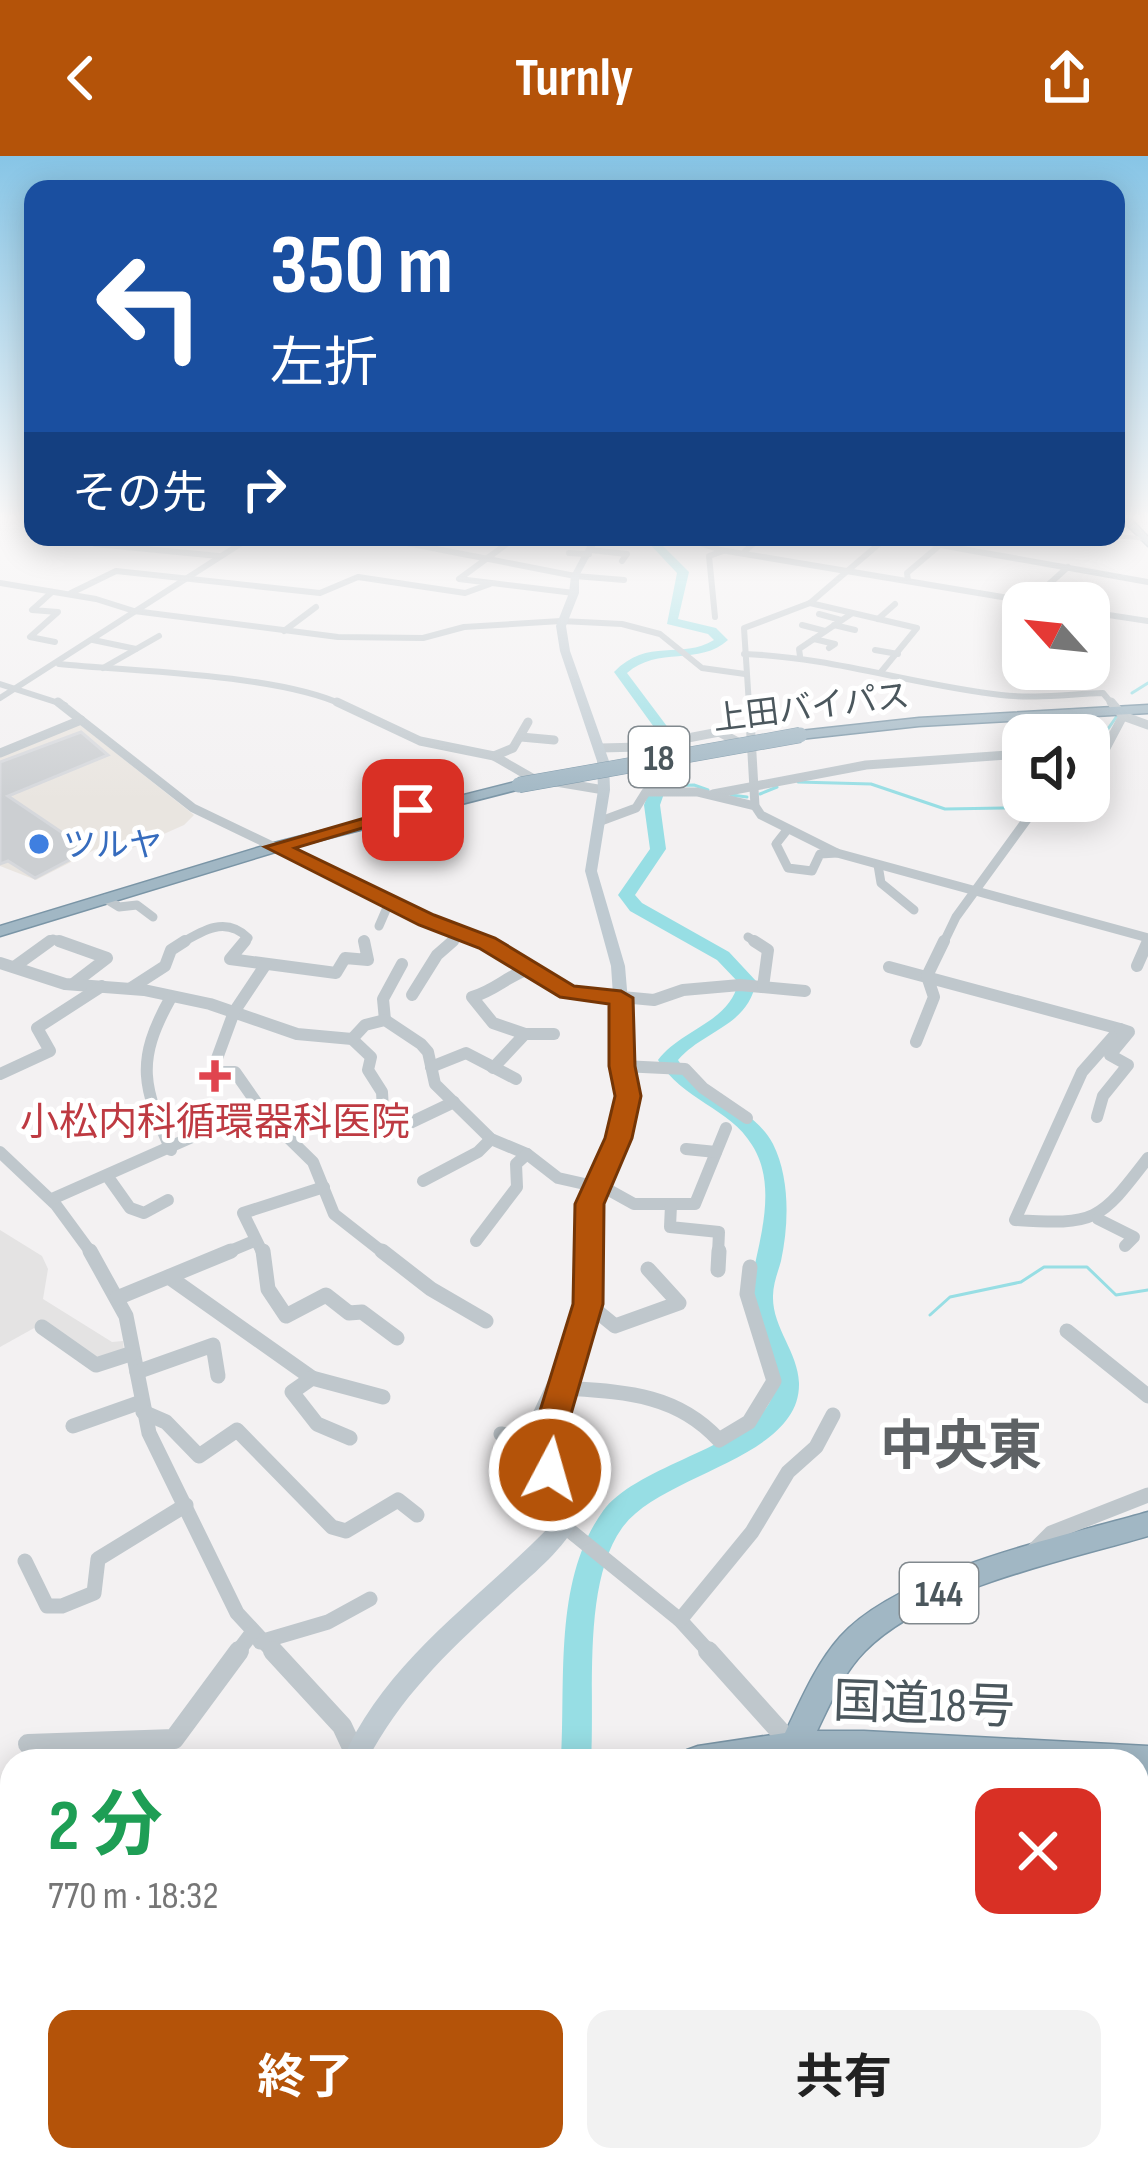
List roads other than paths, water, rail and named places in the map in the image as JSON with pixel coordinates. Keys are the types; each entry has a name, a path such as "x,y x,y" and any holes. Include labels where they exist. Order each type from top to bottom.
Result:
{"highway":[{"name":"上田バイパス","path":"0,931 276,847 519,785 800,735 919,722 1148,709"},
{"name":"144","path":"794,1749 838,1663 875,1624 911,1604 1035,1558 1148,1524"},
{"name":"国道18号","path":"837,1749 921,1749"}],"main road":[{"path":"361,1749 406,1678 564,1526 548,1454 588,1304 593,1190 619,1138 628,1096 622,1066 618,966 591,871 604,790 600,748 565,651 565,613"}],"street":[{"path":"55,642 29,637 57,613"},
{"path":"0,698 131,613"},
{"path":"158,613 283,631 423,638 464,627 562,621 646,628 702,668 745,674"},
{"path":"283,631 308,613"},
{"path":"782,613 746,626 755,806 764,818 837,853 1148,940 1137,966"},
{"path":"847,613 917,628 919,632 881,672"},
{"path":"878,620 885,613"},
{"path":"819,614 833,626"},
{"path":"800,656 799,649 851,614"},
{"path":"1110,615 1148,621"},
{"path":"802,625 855,630"},
{"path":"102,669 159,636"},
{"path":"814,639 835,644 829,647"},
{"path":"93,640 136,649"},
{"path":"875,650 898,654"},
{"path":"744,654 800,656 843,669 1029,699 1103,693 1121,713 1148,725"},
{"path":"59,664 308,693 355,707 420,741 494,756 532,778 604,790"},
{"path":"0,684 67,706 193,808 389,903 463,933 575,995 654,1000 683,990 740,986 805,991"},
{"path":"1110,737 1121,728 1121,713"},
{"path":"0,752 81,720"},
{"path":"494,756 513,748 528,722"},
{"path":"600,748 725,733 751,749"},
{"path":"521,736 554,740"},
{"path":"712,794 753,783 1002,756"},
{"path":"601,821 628,813 646,792 712,794 755,806"},
{"path":"916,1042 934,997 927,976 956,916 1025,822"},
{"path":"788,830 776,844 786,866 794,871 812,871 820,854 837,853"},
{"path":"878,865 880,883 914,910"},
{"path":"106,899 118,907 137,904 153,917"},
{"path":"379,926 389,903"},
{"path":"131,988 165,966 171,950 225,923 236,925 248,938 230,959 266,964 336,973 345,958 368,960 364,941"},
{"path":"412,995 437,955 463,933"},
{"path":"748,937 768,950 761,987"},
{"path":"14,967 53,939 107,958 73,983"},
{"path":"0,963 73,983 131,988 234,1012 297,1034 352,1040 371,1057 368,1070 382,1092 384,1128 392,1131 454,1102"},
{"path":"266,964 234,1012 212,1072 236,1072 260,1107 313,1162 334,1214 431,1289 486,1322"},
{"path":"385,1020 382,999 402,964"},
{"path":"889,967 1129,1032 1110,1055 1128,1065 1103,1096 1096,1117"},
{"path":"528,969 503,978 492,992 472,997 493,1023 525,1034 554,1034"},
{"path":"0,1074 50,1052 38,1028 102,986"},
{"path":"170,998 143,1049 145,1091 171,1150"},
{"path":"352,1040 365,1025 385,1020 421,1044 435,1084 491,1139 527,1154 549,1173 593,1190 607,1190 634,1204 695,1204 726,1127"},
{"path":"1120,1028 1082,1072 1015,1220 1077,1224 1098,1219 1148,1158"},
{"path":"281,1047 297,1034"},
{"path":"493,1068 525,1034"},
{"path":"431,1067 466,1053 517,1079"},
{"path":"622,1066 679,1068 747,1118"},
{"path":"52,1199 260,1107"},
{"path":"423,1181 442,1166 478,1154 491,1139"},
{"path":"686,1149 716,1152"},
{"path":"0,1152 52,1199 117,1298 158,1456 237,1613 342,1726 351,1749"},
{"path":"476,1241 517,1187 516,1164 527,1154"},
{"path":"108,1177 130,1208 144,1213 168,1200"},
{"path":"324,1187 243,1213 254,1240 262,1245 268,1289 286,1316 326,1295 349,1313 362,1312 397,1338"},
{"path":"671,1204 670,1227 719,1232 718,1270"},
{"path":"1098,1219 1134,1237 1124,1246"},
{"path":"117,1298 254,1240"},
{"path":"501,1434 527,1437 561,1394 659,1396 684,1407 718,1440 730,1438 749,1422 774,1381 747,1294 750,1267"},
{"path":"588,1304 615,1326 680,1303 648,1269"},
{"path":"169,1277 312,1378 383,1397"},
{"path":"42,1327 96,1366 133,1353"},
{"path":"1067,1331 1148,1396"},
{"path":"137,1372 213,1345 218,1376"},
{"path":"537,1421 562,1363 573,1356"},
{"path":"312,1378 292,1392 317,1424 350,1438"},
{"path":"73,1426 142,1407 199,1456 237,1430 332,1527 346,1531 398,1500 417,1515"},
{"path":"680,1620 752,1532 788,1472 820,1442 833,1415"},
{"path":"1035,1558 1032,1550 1051,1533 1148,1495"},
{"path":"25,1561 47,1606 62,1606 94,1593 98,1559 110,1549 186,1505"},
{"path":"564,1526 680,1620 787,1749"},
{"path":"28,1744 174,1739 256,1638 328,1622 370,1599"}],"waterway":[{"path":"576,1749 584,1605 598,1546 612,1520 654,1485 763,1428 780,1410 787,1389 761,1302 774,1221 769,1158 749,1127 688,1085 668,1060 688,1040 738,1007 747,981 723,956 636,907 626,895 658,849 652,805 674,745 620,672 646,655 702,650 722,640 712,631 671,621 673,613"},
{"path":"1132,693 1148,683"},
{"path":"1110,726 1117,716"},
{"path":"798,782 871,784 945,809 1002,808"},
{"path":"660,786 694,785 708,790"},
{"path":"760,794 777,787"},
{"path":"731,795 747,797"},
{"path":"930,1315 950,1297 1021,1282 1044,1267 1087,1267 1116,1295 1148,1290"}],"place":[{"name":"ツルヤ","path":"39,844"},
{"name":"小松内科循環器科医院","path":"215,1076"}],"district":[{"name":"中央東","path":"961,1445"}]}
